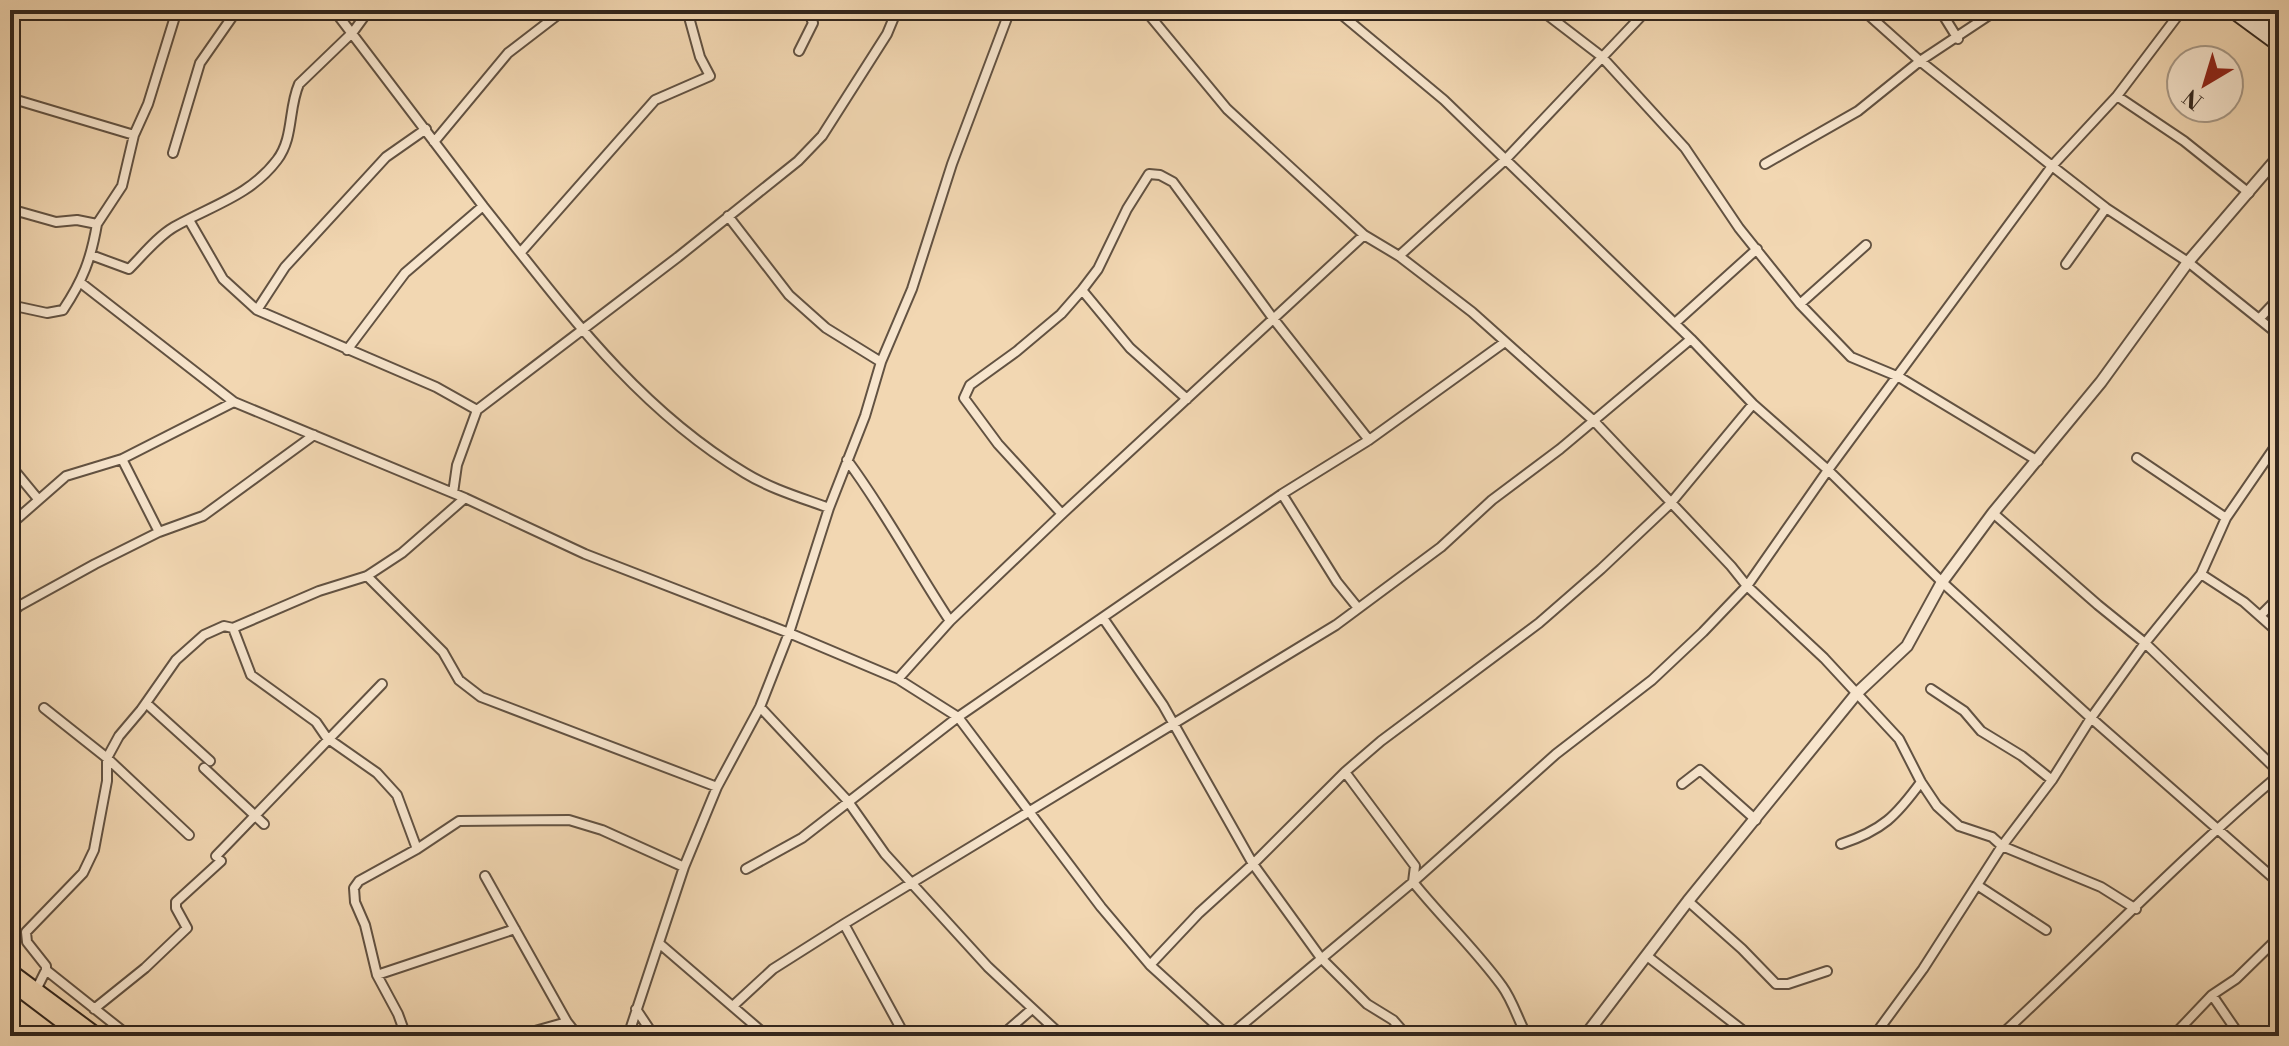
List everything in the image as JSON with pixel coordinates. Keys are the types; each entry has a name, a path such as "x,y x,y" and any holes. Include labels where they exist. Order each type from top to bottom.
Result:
{"highway":[{"path":"10,970 75,1028"},
{"path":"10,983 75,1028 99,1036"}],"main road":[{"path":"2230,10 2279,46"},
{"path":"2247,10 2279,33"}],"street":[{"path":"10,305 47,313 63,310 81,283 97,224 122,186 134,135 148,104 177,10"},
{"path":"334,10 582,331 638,390 694,440 748,475 829,508"},
{"path":"91,255 129,269 172,228 243,192 277,160 288,137 294,96 299,84 353,32 369,10"},
{"path":"434,142 508,53 564,10"},
{"path":"521,252 655,100 710,76 700,57 687,10"},
{"path":"799,51 813,23 808,10"},
{"path":"453,493 457,465 477,410 771,185 822,136 887,34 897,10"},
{"path":"628,1036 684,867 717,787 760,707 789,633 829,508 865,416 881,362 912,289 952,164 1010,10"},
{"path":"1145,10 1227,109 1364,235 1399,256 1472,312 1594,421 1747,586 1857,693 1899,739 1937,806 1959,826 1992,837 2002,846 2101,887 2136,909"},
{"path":"1336,10 1444,100 1675,323 1753,404 1828,470 1942,582 2279,883"},
{"path":"1541,10 1601,56 1685,148 1739,228 1800,304 1851,357 1899,377 2038,461"},
{"path":"1399,256 1505,160 1647,10"},
{"path":"1863,10 1920,61 2052,166 2106,208 2188,262 2279,335"},
{"path":"1940,10 1958,39"},
{"path":"1765,164 1858,111 1920,61 1958,39 1997,10"},
{"path":"81,283 234,402 465,498 585,554 898,679 958,717 1101,907 1150,965 1228,1036 1413,882 1556,754 1652,680 1747,586 1828,470 2052,166 2117,96 2182,10"},
{"path":"173,153 200,63 232,11"},
{"path":"2117,96 2184,141 2249,193"},
{"path":"10,98 134,135"},
{"path":"257,310 285,267 386,157 426,129"},
{"path":"1585,1036 1688,901 1857,693 1907,646 1942,582 1993,513 2101,382 2188,262 2279,156"},
{"path":"1062,514 998,444 964,398 970,385 1061,314 1082,290 1098,269 1127,209 1149,174 1160,175 1173,182 1272,317 1369,440"},
{"path":"347,350 405,273 483,206"},
{"path":"2066,264 2106,208"},
{"path":"10,209 56,222 77,220 97,224"},
{"path":"728,216 789,295 826,328 881,362"},
{"path":"189,220 223,279 257,310 436,387 477,410"},
{"path":"898,679 950,621 1062,514 1364,235"},
{"path":"1800,304 1866,245"},
{"path":"1675,323 1757,249"},
{"path":"1082,290 1130,348 1187,399"},
{"path":"2260,318 2279,298"},
{"path":"734,1005 773,969 844,924 1336,625 1441,547 1492,500 1594,421 1691,339"},
{"path":"746,869 802,838 847,800 958,717 1282,494 1369,440 1505,342"},
{"path":"10,525 66,476 122,459 234,402"},
{"path":"1150,965 1199,913 1345,772 1539,623 1670,504 1753,404"},
{"path":"10,615 19,606 95,564 159,532 203,516 314,435"},
{"path":"1874,1036 1923,969 2002,846 2052,780 2091,718 2145,643 2201,574 2226,518 2279,441"},
{"path":"2137,458 2226,518"},
{"path":"122,459 159,532"},
{"path":"847,460 879,503 950,621"},
{"path":"10,465 38,499"},
{"path":"1282,494 1337,582 1358,608"},
{"path":"129,1036 46,970 27,942 26,932 83,873 94,850 107,781 107,758 119,736 176,660 204,635 224,626 233,628 319,591 367,576 402,553 465,498"},
{"path":"1993,513 2145,643 2279,773 2217,828 2136,909 2000,1036"},
{"path":"2201,574 2279,633"},
{"path":"367,576 443,652 459,680 481,697 717,787"},
{"path":"2260,616 2279,597"},
{"path":"1103,618 1175,725 1253,864 1321,958 1367,1004 1393,1020 1407,1036"},
{"path":"233,628 251,675 316,722 327,738 377,773 397,795 417,849"},
{"path":"94,1009 145,968 187,928 176,902 219,859 253,816 382,684"},
{"path":"1931,689 1964,711 1981,731 2022,756 2052,780"},
{"path":"146,703 264,824"},
{"path":"760,707 847,800 885,854 988,967 1062,1036"},
{"path":"44,708 107,758 189,835"},
{"path":"1682,784 1700,770 1756,820"},
{"path":"1345,772 1415,866 1413,882 1505,989 1527,1036"},
{"path":"1841,844 1869,833 1896,816 1921,782"},
{"path":"406,1036 377,975 365,925 355,902 354,888 359,881 417,849 459,821 569,820 602,830 684,867"},
{"path":"485,876 567,1022 578,1036"},
{"path":"1977,885 2046,930"},
{"path":"1688,901 1776,984 1788,984 1827,971"},
{"path":"844,924 905,1036"},
{"path":"377,975 515,929"},
{"path":"2173,1036 2212,995 2236,979 2279,937"},
{"path":"660,944 767,1036"},
{"path":"1647,956 1750,1036"},
{"path":"36,990 46,970"},
{"path":"2212,995 2240,1036"},
{"path":"636,1009 654,1036"},
{"path":"1001,1036 1032,1009"},
{"path":"517,1036 567,1022"},
{"path":"1594,1024 1602,1036"}]}
